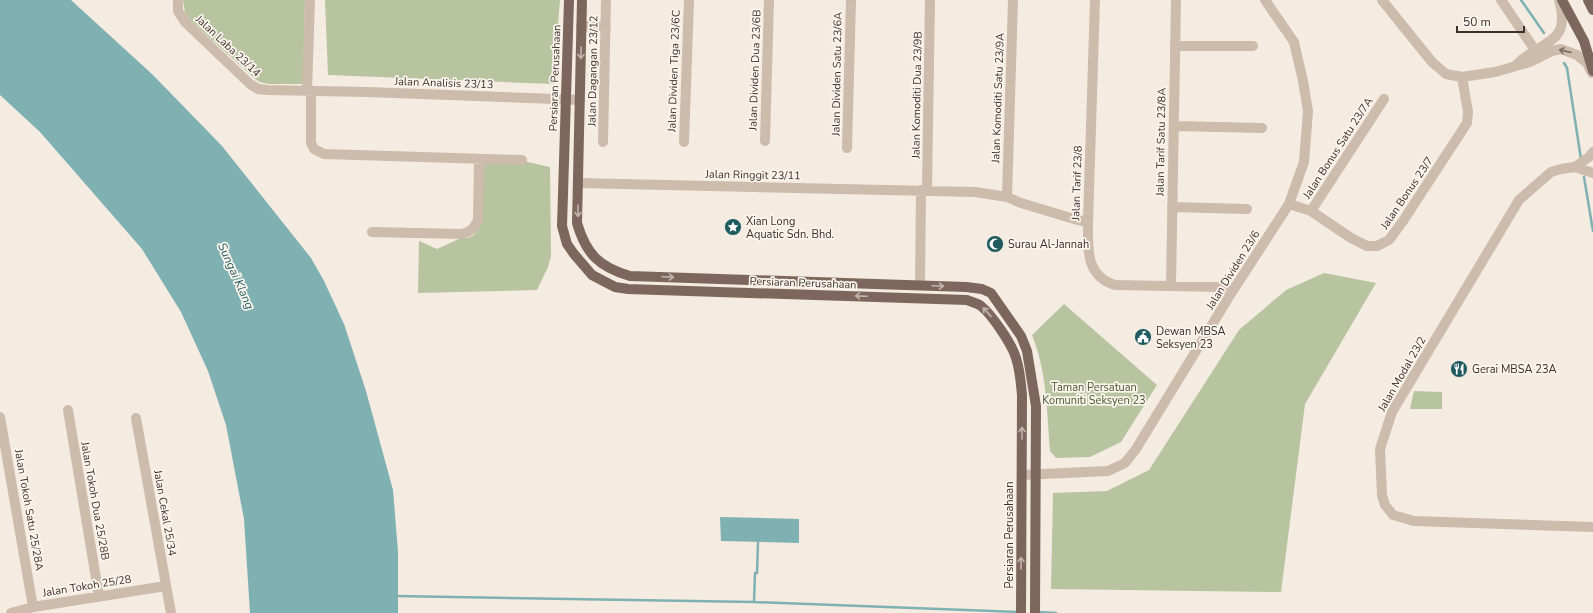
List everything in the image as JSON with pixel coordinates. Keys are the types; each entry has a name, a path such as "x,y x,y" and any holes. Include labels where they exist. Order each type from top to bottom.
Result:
{"main road":[{"name":"Persiaran Perusahaan","path":"569,0 562,226 567,244 592,275 615,287 628,289 967,300 980,305 990,314 1016,357 1020,373 1022,395 1020,613"},
{"name":"Persiaran Perusahaan","path":"582,0 577,223 582,240 590,252 601,263 614,271 630,276 966,287 982,289 991,293 1021,336 1027,351 1036,406 1037,474 1035,613"},
{"path":"1560,0 1584,41 1593,71"},
{"path":"1588,0 1593,10"}],"street":[{"name":"Jalan Laba 23/14","path":"178,0 178,11 185,22 250,84 258,89 309,91"},
{"path":"310,0 309,91 311,143 314,149 324,154 522,160"},
{"name":"Jalan Dagangan 23/12","path":"603,142 606,0"},
{"name":"Jalan Dividen Tiga 23/6C","path":"684,142 689,0"},
{"name":"Jalan Dividen Dua 23/6B","path":"765,141 769,0"},
{"name":"Jalan Dividen Satu 23/6A","path":"847,148 851,0"},
{"name":"Jalan Komoditi Dua 23/9B","path":"920,285 930,0"},
{"name":"Jalan Komoditi Satu 23/9A","path":"1007,197 1013,0"},
{"name":"Jalan Tarif 23/8","path":"1095,0 1088,222 1088,250 1090,263 1106,282 1115,285 1221,287 1232,292"},
{"name":"Jalan Tarif Satu 23/8A","path":"1171,285 1176,0"},
{"name":"Jalan Dividen 23/6","path":"1022,475 1108,471 1125,463 1136,449 1232,292 1289,204 1304,162 1308,110 1294,42 1265,0"},
{"path":"1382,0 1432,62 1446,74 1462,77 1495,72 1530,62 1552,51 1561,49 1578,55 1587,63 1593,75"},
{"path":"1501,0 1535,50"},
{"path":"1516,65 1526,55 1556,39 1563,22 1560,0"},
{"path":"581,26 606,27"},
{"path":"1175,46 1253,46"},
{"name":"Jalan Bonus 23/7","path":"1289,204 1311,211 1351,238 1367,246 1377,246 1389,240 1403,222 1467,123 1468,112 1462,77"},
{"name":"Jalan Analisis 23/13","path":"309,91 580,100"},
{"name":"Jalan Bonus Satu 23/7A","path":"1311,211 1384,99"},
{"path":"1174,126 1262,128"},
{"name":"Jalan Modal 23/2","path":"1575,167 1589,157 1593,152"},
{"path":"372,232 468,233 476,225 478,219 478,159"},
{"name":"Jalan Modal 23/2","path":"1593,173 1575,167 1561,168 1551,172 1519,200 1392,412 1380,450 1382,495 1384,505 1393,515 1414,522 1593,527"},
{"name":"Jalan Ringgit 23/11","path":"578,183 976,192 1007,197 1021,203 1088,222"},
{"path":"1172,207 1247,209"},
{"name":"Jalan Tokoh Dua 25/28B","path":"68,410 99,596"},
{"name":"Jalan Tokoh Satu 25/28A","path":"0,417 33,607"},
{"name":"Jalan Cekal 25/34","path":"136,418 171,613"},
{"name":"Jalan Tokoh 25/28","path":"12,613 33,607 166,586"}],"green space":[{"path":"183,0 305,0 303,84 268,84 260,82 254,78 190,20 185,13"},
{"path":"325,0 560,0 553,84 328,75"},
{"path":"519,160 550,167 551,256 548,267 537,290 418,293 419,241 437,249 461,238 468,238 474,235 479,228 482,164"},
{"path":"1324,273 1376,283 1305,404 1281,592 1051,589 1053,493 1107,491 1149,470 1239,330 1286,290"},
{"name":"Taman Persatuan Komuniti Seksyen 23","path":"1064,304 1157,385 1121,442 1090,457 1056,458 1050,451 1047,407 1041,363 1032,335"},
{"path":"1414,391 1442,392 1442,409 1410,409"}],"water":[{"name":"Sungai Klang","path":"0,0 71,0 153,75 222,146 311,258 324,281 344,324 366,391 393,490 398,552 398,613 250,613 244,519 226,425 208,371 181,312 142,249 40,132 0,95"},
{"path":"720,517 799,519 799,543 721,541"}],"waterway":[{"path":"1521,0 1544,33"},
{"path":"1564,63 1567,68 1581,159"},
{"path":"1584,177 1593,231"},
{"path":"754,602 758,542"},
{"path":"395,596 754,602 1019,612"},
{"path":"1038,612 1056,613"}],"place":[{"name":"Xian Long Aquatic Sdn. Bhd.","path":"733,227"},
{"name":"Surau Al-Jannah","path":"995,244"},
{"name":"Dewan MBSA Seksyen 23","path":"1143,337"},
{"name":"Gerai MBSA 23A","path":"1459,369"}]}
